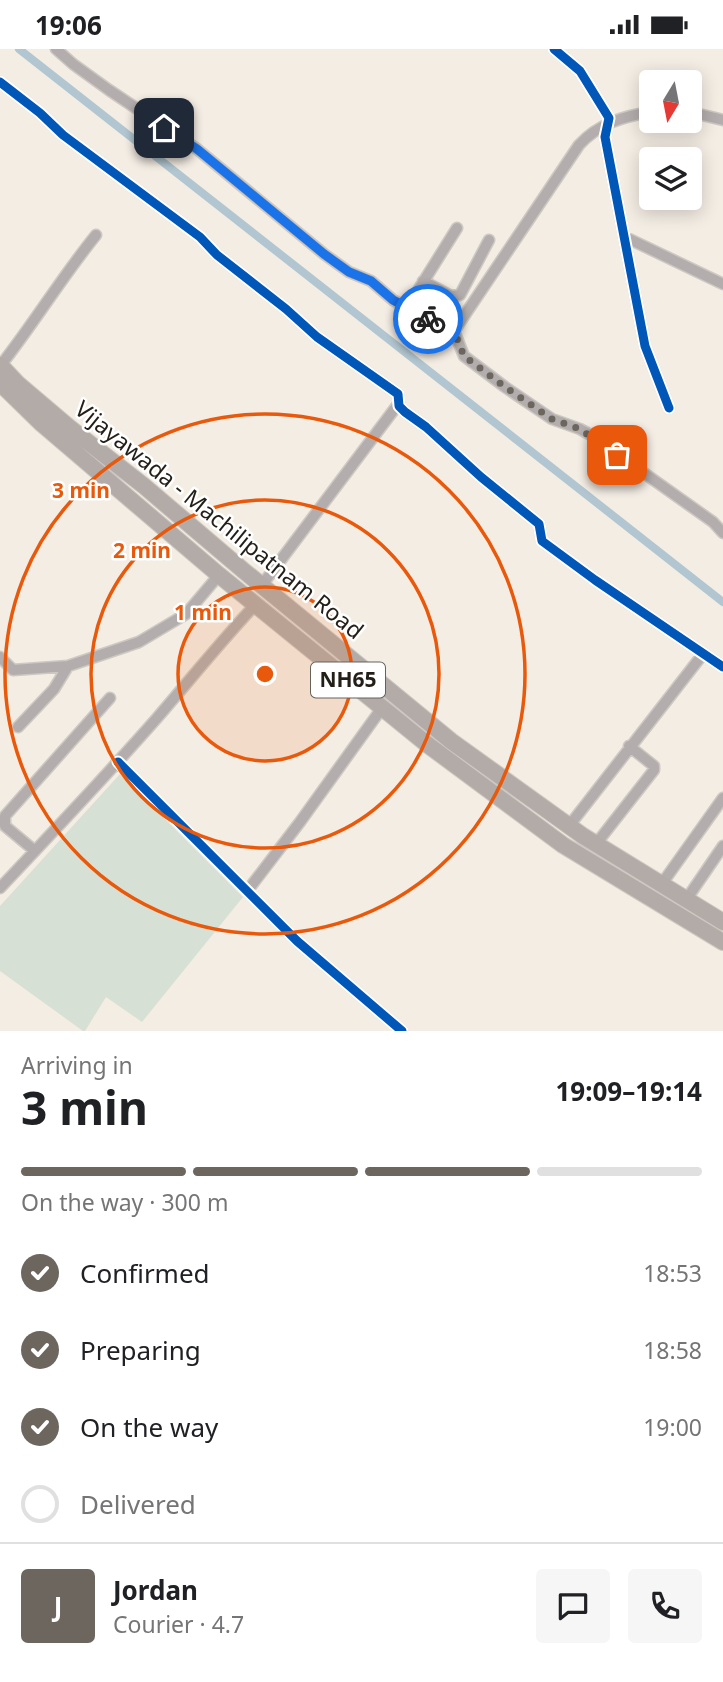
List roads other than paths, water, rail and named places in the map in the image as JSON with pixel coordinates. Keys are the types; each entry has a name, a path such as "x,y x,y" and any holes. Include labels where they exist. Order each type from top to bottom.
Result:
{"highway":[{"name":"Vijayawada - Machilipatnam Road","path":"0,365 69,428 144,485 451,741 596,844 723,922"},
{"name":"Vijayawada - Machilipatnam Road","path":"0,383 42,424 219,575 382,708 533,824 594,865 723,942"}],"street":[{"path":"57,49 109,90 197,149 349,272 371,281 407,308 449,331 454,331"},
{"path":"554,49 580,71 610,123 606,137 645,346 669,408"},
{"path":"0,82 63,135 200,237 217,255 317,337 398,394 399,403 405,412 539,524 542,541 723,667"},
{"path":"702,114 723,120"},
{"path":"454,331 579,145 595,131 610,123 639,115"},
{"path":"407,308 457,227"},
{"path":"0,365 96,235"},
{"path":"625,237 723,284"},
{"path":"423,281 451,296 460,295 489,240"},
{"path":"454,331 464,356 505,387 552,419 589,434 713,522 723,533"},
{"path":"262,585 399,403"},
{"path":"0,657 13,670 68,666 139,642 186,614 219,575"},
{"path":"0,888 118,761 227,633 256,604"},
{"path":"569,826 702,654"},
{"path":"18,727 54,689 68,666"},
{"path":"35,851 11,831 3,821 5,816 110,698"},
{"path":"248,890 382,708"},
{"path":"596,844 654,770 654,766 629,747"},
{"path":"118,761 297,941 402,1031"},
{"path":"661,885 723,798"},
{"path":"685,900 723,846"}],"waterway":[{"path":"19,49 723,602"}]}
